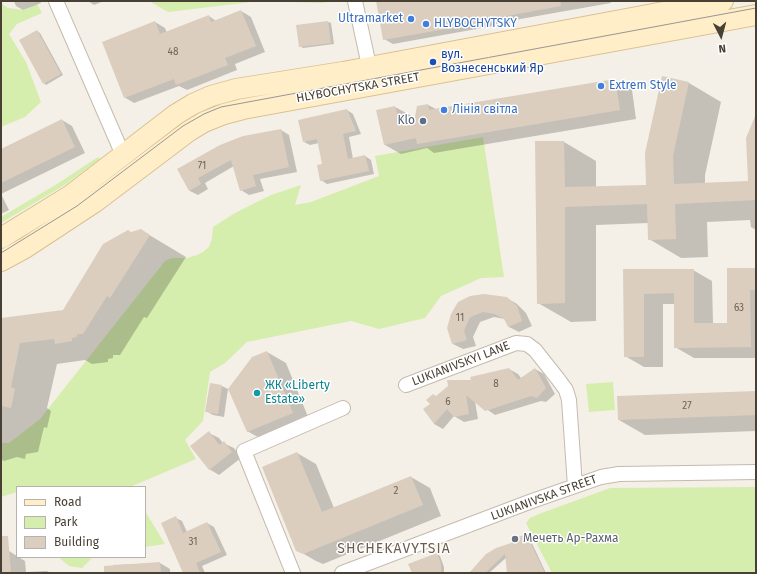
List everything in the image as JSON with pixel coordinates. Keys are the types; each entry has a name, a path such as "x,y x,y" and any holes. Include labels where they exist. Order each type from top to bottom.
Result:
{"main road":[{"name":"HLYBOCHYTSKA STREET","path":"1,261 25,248 94,202 189,131 204,122 243,109 372,76 722,1"},
{"name":"HLYBOCHYTSKA STREET","path":"1,238 71,195 175,115 193,104 211,96 236,89 372,76 756,15"}],"street":[{"path":"56,1 124,155"},
{"path":"355,1 372,76"},
{"name":"LUKIANIVSKYI LANE","path":"406,384 516,343 527,344 535,350 566,390 569,400 575,486"},
{"path":"293,573 244,451 343,408"},
{"name":"LUKIANIVSKA STREET","path":"342,573 601,477 618,474 756,472"}],"green space":[{"path":"149,1 260,1 168,12"},
{"path":"260,1 337,1 321,3"},
{"path":"1,3 8,8 24,10 37,4 42,13 17,24 9,34 26,62 41,102 25,117 1,127"},
{"path":"483,137 504,277 481,278 441,296 425,318 379,329 351,321 247,342 225,363 210,372 203,421 185,440 196,459 132,486 16,486 16,492 1,497 1,443 9,443 40,419 165,261 172,258 187,258 203,252 209,247 213,227 235,213 271,195 301,185 295,205 311,202 379,176 375,156"},
{"path":"98,157 100,159 63,186 1,223 1,217 57,184"},
{"path":"613,382 615,410 589,412 586,384"},
{"path":"756,487 756,573 552,573 526,523 530,518 539,514 610,488"},
{"path":"146,513 165,544 146,547"},
{"path":"59,558 92,558 82,568 69,566"}],"building":[{"name":"HLYBOCHYTSKY","path":"376,1 560,1 561,6 501,17 502,19 383,40"},
{"path":"241,10 256,46 225,58 228,65 176,85 174,79 124,98 102,42 155,21 160,34 209,15 211,22"},
{"path":"328,21 331,43 299,47 296,25"},
{"path":"37,30 61,74 43,84 19,40"},
{"path":"662,76 689,82 673,156 674,184 748,181 746,138 756,114 756,200 675,204 676,239 648,240 647,204 565,207 565,303 537,304 535,141 564,141 565,187 646,185 645,153"},
{"path":"615,79 620,110 417,144 416,138 384,145 376,110 395,106 399,120 415,117 417,106 428,104 429,110"},
{"path":"347,109 356,131 343,134 348,159 365,155 369,171 320,181 317,165 322,164 317,139 303,142 298,120"},
{"path":"62,119 75,147 1,183 1,149"},
{"path":"281,129 289,167 253,175 256,186 240,191 231,160 198,178 201,184 189,191 177,169 220,145 243,136"},
{"path":"141,229 150,235 110,298 107,296 83,334 77,334 77,337 72,338 72,341 55,344 54,339 20,343 11,387 15,389 11,408 1,406 1,318 63,310 103,244 128,230 131,232"},
{"path":"727,268 756,268 756,290 750,290 751,347 674,348 674,293 644,294 644,357 624,357 623,269 694,269 694,323 727,323"},
{"path":"484,294 507,297 517,306 522,321 508,327 504,319 495,314 483,312 470,317 464,331 467,340 452,344 447,328 451,314 458,302 470,296"},
{"name":"ЖК «Liberty Estate»","path":"267,351 293,413 247,432 228,389 252,357"},
{"path":"509,368 518,380 535,368 546,388 537,398 531,396 485,411 466,395 469,414 454,417 447,409 434,424 423,409 430,404 426,400 433,394 436,396 448,386 447,380 471,380 470,377"},
{"path":"210,383 222,385 218,414 205,412"},
{"path":"756,391 756,415 618,420 617,396"},
{"path":"209,431 219,445 224,441 232,452 209,470 190,446"},
{"path":"297,452 322,512 411,476 423,505 303,554 296,551 262,467"},
{"path":"176,516 183,533 207,522 221,552 196,563 200,573 183,573 161,523"},
{"path":"526,534 545,573 507,573 505,554 485,573 469,573 486,554 496,548 517,541 516,538"},
{"path":"1,536 8,536 11,573 1,573"},
{"path":"437,553 441,564 441,573 412,573 408,564"},
{"path":"160,562 161,573 104,573 104,566"}],"tram line":[{"path":"1,253 77,206 183,126 204,114 221,107 756,8"}],"place":[{"name":"Ultramarket","path":"411,19"},
{"name":"HLYBOCHYTSKY","path":"426,24"},
{"name":"вул. Вознесенський Яр","path":"433,62"},
{"name":"Extrem Style","path":"601,86"},
{"name":"Лінія світла","path":"444,110"},
{"name":"Klo","path":"423,121"},
{"name":"ЖК «Liberty Estate»","path":"257,393"},
{"name":"Мечеть Ар-Рахма","path":"515,539"}],"district":[{"name":"SHCHEKAVYTSIA","path":"394,549"}]}
